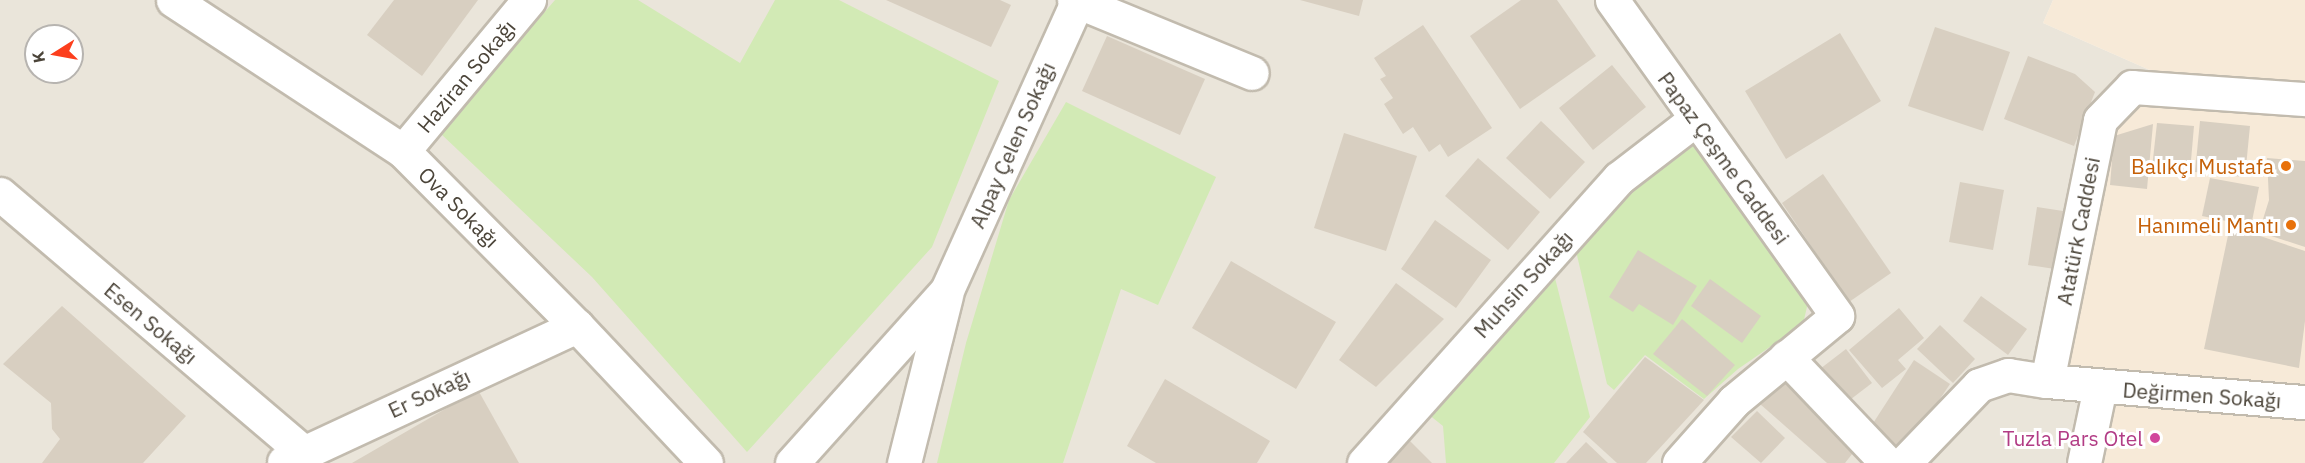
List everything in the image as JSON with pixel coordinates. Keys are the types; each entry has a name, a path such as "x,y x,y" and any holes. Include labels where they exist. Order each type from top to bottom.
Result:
{"street":[{"name":"Ova Sokağı","path":"172,0 403,151 577,326 706,463"},
{"name":"Haziran Sokağı","path":"403,151 529,0"},
{"name":"Papaz Çeşme Caddesi","path":"1612,0 1837,316 1786,357"},
{"path":"1076,1 1252,73"},
{"name":"Alpay Çelen Sokağı","path":"904,463 947,290 1076,1"},
{"name":"Atatürk Caddesi","path":"2048,381 2100,120 2132,87 2305,99"},
{"name":"Muhsin Sokağı","path":"1364,463 1619,178 1696,119"},
{"name":"Esen Sokağı","path":"0,194 292,457"},
{"name":"Alpay Çelen Sokağı","path":"792,463 947,290"},
{"name":"Er Sokağı","path":"292,457 577,326"},
{"path":"1679,463 1734,401 1786,357 1887,463"},
{"path":"1904,463 1979,385 2008,375 2048,381"},
{"name":"Değirmen Sokağı","path":"2048,381 2305,402"},
{"path":"2084,463 2100,387"}],"shaded area":[{"path":"0,0 2053,0 2043,23 2152,71 2110,122 2092,375 2075,463 0,463"},
{"path":"2053,0 2305,0 2305,463 2075,463 2092,376 2063,370 2110,121 2152,71 2043,23"}],"green space":[{"path":"555,0 638,0 740,63 775,0 839,0 999,81 932,247 747,452 592,277 440,133"},
{"path":"1066,102 1216,177 1158,305 1121,289 1063,463 937,463 966,343 1009,200"},
{"path":"1689,138 1701,141 1810,294 1803,324 1738,369 1704,399 1645,355 1614,390 1607,384 1576,251 1615,199"},
{"path":"1553,270 1590,417 1554,463 1446,463 1443,426 1428,414"}],"building":[{"path":"394,0 478,0 422,76 367,35"},
{"path":"886,0 1000,0 1011,5 991,47"},
{"path":"1300,0 1363,0 1359,16"},
{"path":"1521,0 1557,0 1596,56 1520,109 1470,36"},
{"path":"1423,25 1492,128 1448,157 1440,144 1429,152 1413,127 1403,134 1384,104 1393,98 1380,79 1386,76 1374,58"},
{"path":"1935,27 2010,52 1983,131 1908,106"},
{"path":"1840,33 1881,101 1786,159 1745,91"},
{"path":"1107,36 1205,79 1180,135 1082,91"},
{"path":"2028,56 2075,74 2095,92 2074,146 2004,119"},
{"path":"1612,65 1646,107 1593,150 1559,108"},
{"path":"1541,121 1585,162 1550,199 1506,158"},
{"path":"2200,121 2250,126 2245,177 2195,172"},
{"path":"2157,123 2194,126 2190,172 2152,168"},
{"path":"2153,124 2147,189 2110,185 2114,136"},
{"path":"1344,133 1417,156 1386,251 1314,228"},
{"path":"1478,158 1540,212 1508,250 1445,196"},
{"path":"2267,158 2305,161 2305,247 2259,232 2269,200"},
{"path":"1823,174 1891,273 1849,302 1782,203"},
{"path":"2210,178 2259,187 2251,226 2202,216"},
{"path":"1960,182 2004,190 1993,250 1949,242"},
{"path":"2037,207 2063,211 2055,269 2028,265"},
{"path":"1435,220 1491,260 1456,308 1401,269"},
{"path":"2230,226 2305,251 2305,321 2299,368 2204,349"},
{"path":"1638,250 1697,286 1673,325 1639,304 1633,312 1609,297"},
{"path":"1231,261 1336,322 1296,389 1192,328"},
{"path":"1710,279 1761,316 1742,343 1691,306"},
{"path":"1396,283 1444,319 1376,387 1339,360"},
{"path":"1981,296 2027,329 2008,355 1963,321"},
{"path":"62,306 186,416 143,463 42,463 60,439 52,429 51,403 3,364"},
{"path":"1899,308 1924,338 1898,360 1906,369 1882,388 1849,350"},
{"path":"1682,319 1735,365 1707,396 1653,354"},
{"path":"1940,325 1975,359 1953,383 1917,349"},
{"path":"1846,349 1872,383 1842,406 1816,372"},
{"path":"1645,357 1704,400 1646,463 1617,463 1583,432"},
{"path":"1914,360 1950,384 1903,454 1868,431"},
{"path":"1794,373 1860,444 1845,463 1827,463 1760,404"},
{"path":"1165,379 1270,441 1257,463 1156,463 1127,446"},
{"path":"478,390 519,463 352,463"},
{"path":"1757,411 1785,438 1761,463 1731,437"},
{"path":"1410,441 1432,463 1389,463"},
{"path":"1586,442 1608,463 1566,463"}],"place":[{"name":"Balıkçı Mustafa","path":"2286,166"},
{"name":"Hanımeli Mantı","path":"2291,225"},
{"name":"Tuzla Pars Otel","path":"2155,438"}]}
